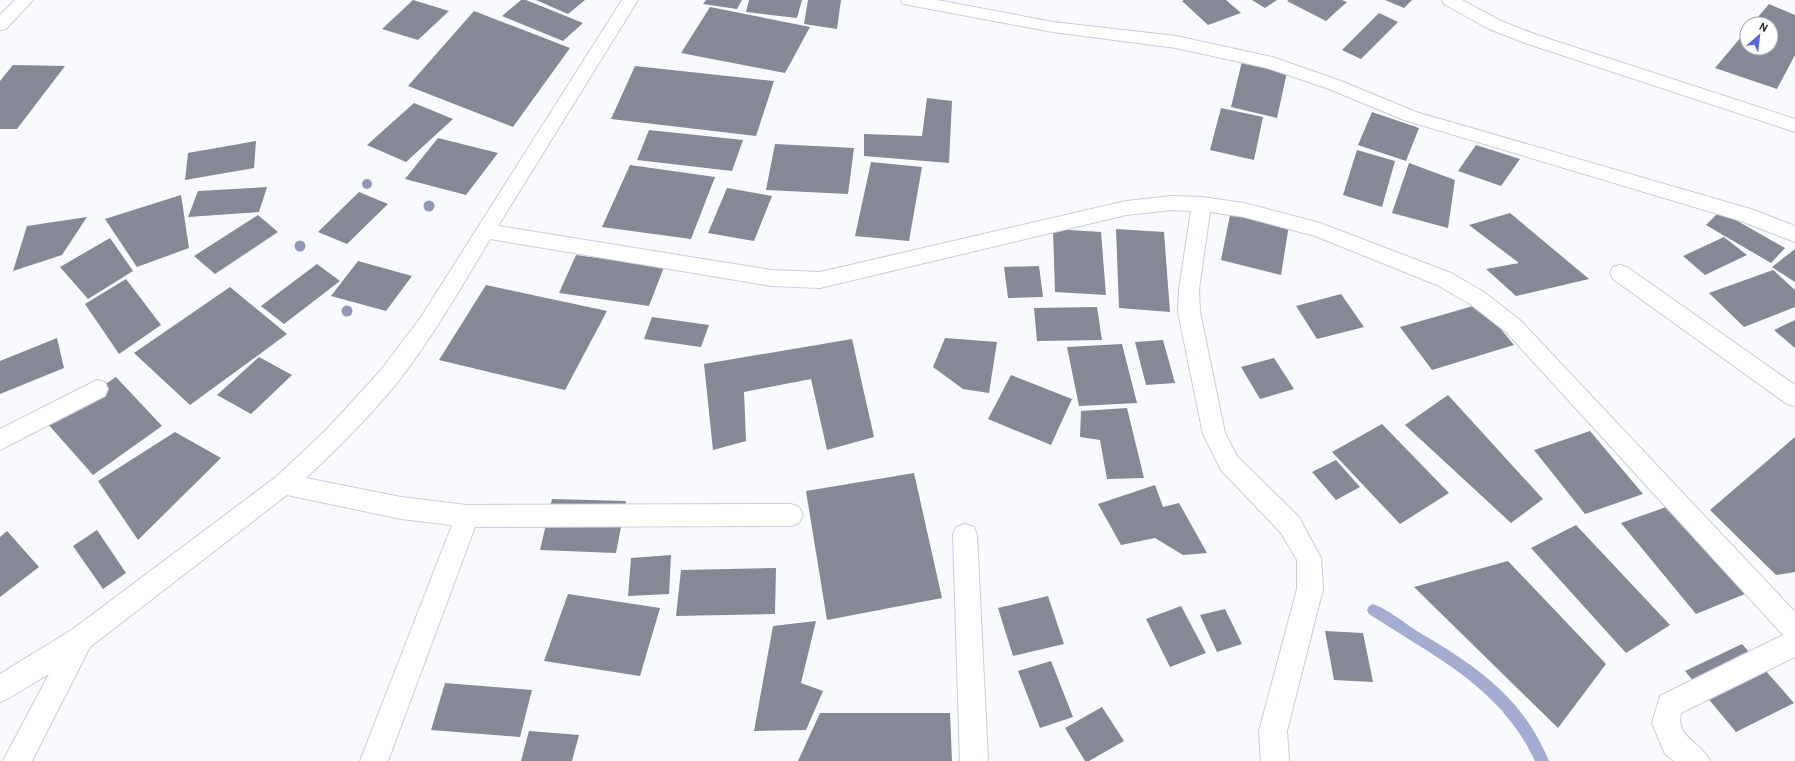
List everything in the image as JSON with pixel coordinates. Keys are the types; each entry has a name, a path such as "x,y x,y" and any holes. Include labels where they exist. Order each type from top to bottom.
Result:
{"street":[{"path":"0,25 25,0"},
{"path":"0,690 82,638 284,484 336,436 389,376 428,323 630,0"},
{"path":"909,0 1053,27 1176,42 1223,51 1272,63 1335,85 1410,116 1747,215 1795,234"},
{"path":"1450,0 1495,25 1531,39 1795,126"},
{"path":"485,231 771,278 820,280 1126,208 1172,203 1202,204 1244,210 1320,230 1444,279 1477,298 1513,326 1795,630"},
{"path":"1202,204 1189,289 1190,312 1214,434 1229,463 1290,525 1309,558 1310,589 1273,732 1275,761"},
{"path":"1620,273 1795,397"},
{"path":"0,440 97,389"},
{"path":"284,484 401,508 467,516 791,515"},
{"path":"374,761 467,516"},
{"path":"965,536 974,761"},
{"path":"17,761 82,638"},
{"path":"1696,761 1675,744 1665,723 1669,704 1795,643"}],"building":[{"path":"413,0 449,11 418,40 382,29"},
{"path":"521,0 526,0 583,23 563,41 502,16"},
{"path":"536,0 585,0 568,14"},
{"path":"706,0 742,0 737,9 703,4"},
{"path":"749,0 802,0 797,18 746,12"},
{"path":"808,0 841,0 837,29 804,24"},
{"path":"1226,0 1241,13 1208,25 1182,1"},
{"path":"1252,0 1277,0 1265,8"},
{"path":"1342,0 1347,2 1326,21 1287,1"},
{"path":"1385,0 1412,0 1404,8"},
{"path":"1769,4 1795,15 1795,55 1777,89 1715,68 1739,40 1739,56 1779,56 1779,16 1759,16"},
{"path":"710,7 810,27 785,73 681,53"},
{"path":"474,11 570,48 513,127 408,86"},
{"path":"1379,13 1398,22 1361,59 1342,50"},
{"path":"1244,53 1289,63 1277,118 1231,107"},
{"path":"13,65 65,66 17,129 0,129 0,81"},
{"path":"635,66 774,81 756,136 611,119"},
{"path":"927,98 952,101 949,163 864,156 864,134 922,136"},
{"path":"414,103 453,119 406,162 367,145"},
{"path":"1221,108 1263,117 1254,160 1210,150"},
{"path":"1372,112 1419,128 1406,161 1358,145"},
{"path":"649,130 743,140 732,171 637,160"},
{"path":"438,138 498,153 466,195 405,179"},
{"path":"256,141 254,168 185,180 188,153"},
{"path":"775,144 854,148 848,194 766,190"},
{"path":"1476,145 1520,159 1501,186 1458,171"},
{"path":"1357,150 1395,161 1382,207 1343,195"},
{"path":"871,162 922,167 909,241 855,236"},
{"path":"1409,163 1455,180 1448,228 1392,213"},
{"path":"630,165 715,177 691,239 602,227"},
{"path":"267,187 259,212 188,217 198,191"},
{"path":"727,188 772,196 754,241 708,233"},
{"path":"359,192 388,204 347,244 318,232"},
{"path":"181,195 189,248 137,267 105,219"},
{"path":"1232,205 1290,219 1281,275 1221,260"},
{"path":"1720,211 1785,248 1771,263 1706,225"},
{"path":"1510,213 1589,279 1516,296 1486,269 1519,263 1469,225"},
{"path":"258,215 278,232 215,274 194,256"},
{"path":"87,217 62,255 13,271 27,226"},
{"path":"1053,229 1101,232 1106,295 1055,292"},
{"path":"1116,229 1164,232 1170,312 1119,308"},
{"path":"1724,237 1747,255 1705,275 1683,256"},
{"path":"110,238 133,271 88,299 60,267"},
{"path":"1795,249 1795,282 1772,267"},
{"path":"576,255 664,267 649,306 559,293"},
{"path":"358,261 412,276 386,311 331,296"},
{"path":"317,264 340,281 284,324 261,306"},
{"path":"1039,266 1043,297 1008,298 1004,267"},
{"path":"1773,270 1795,290 1795,307 1744,327 1709,293"},
{"path":"126,279 161,325 119,354 85,304"},
{"path":"486,285 607,311 565,390 439,360"},
{"path":"230,287 287,334 190,405 134,353"},
{"path":"1341,294 1364,327 1317,339 1296,306"},
{"path":"1480,304 1514,345 1432,370 1400,327"},
{"path":"1097,307 1102,340 1037,341 1034,308"},
{"path":"652,317 709,325 701,347 644,339"},
{"path":"1795,320 1795,348 1774,330"},
{"path":"57,338 64,368 0,394 0,361"},
{"path":"945,338 997,342 989,393 963,389 933,367"},
{"path":"852,339 874,437 827,450 811,379 744,392 746,441 713,450 704,364"},
{"path":"1163,340 1175,383 1146,385 1135,342"},
{"path":"1122,344 1137,403 1079,406 1067,347"},
{"path":"259,357 292,375 251,414 217,395"},
{"path":"1274,358 1294,389 1260,399 1241,367"},
{"path":"1011,375 1072,399 1051,445 988,419"},
{"path":"116,377 162,426 93,475 47,423"},
{"path":"1448,395 1543,499 1511,523 1405,425"},
{"path":"1127,408 1144,478 1107,479 1100,440 1080,437 1081,411"},
{"path":"1382,424 1449,493 1400,524 1332,452"},
{"path":"1590,431 1643,494 1585,514 1534,450"},
{"path":"175,432 221,458 138,540 98,481"},
{"path":"1795,437 1795,572 1776,575 1710,510"},
{"path":"1336,460 1360,487 1336,500 1312,472"},
{"path":"914,473 942,598 827,620 806,491"},
{"path":"1155,485 1163,507 1179,503 1207,553 1183,555 1155,538 1121,545 1098,504"},
{"path":"552,499 626,501 616,553 540,550"},
{"path":"1669,506 1745,594 1696,614 1621,523"},
{"path":"1576,525 1670,625 1626,653 1531,548"},
{"path":"97,530 126,573 103,589 73,546"},
{"path":"7,531 39,567 0,597 0,537"},
{"path":"671,555 669,594 628,596 631,558"},
{"path":"1508,561 1606,664 1558,728 1414,587"},
{"path":"776,568 775,614 676,616 681,570"},
{"path":"568,594 660,608 640,676 544,661"},
{"path":"1048,596 1064,644 1013,656 998,608"},
{"path":"1181,606 1206,653 1170,667 1146,619"},
{"path":"1225,609 1242,644 1217,652 1200,615"},
{"path":"816,621 801,683 823,691 806,730 754,731 773,626"},
{"path":"1325,631 1363,633 1373,682 1334,680"},
{"path":"1742,644 1794,703 1736,732 1685,671"},
{"path":"1051,661 1073,717 1040,728 1018,671"},
{"path":"445,683 532,690 520,737 431,730"},
{"path":"1102,707 1124,741 1089,761 1085,761 1065,728"},
{"path":"820,713 950,713 952,761 798,761"},
{"path":"529,731 579,735 572,761 521,761"}],"waterway":[{"path":"1373,610 1447,656 1493,691 1513,711 1530,734 1542,761"}]}
